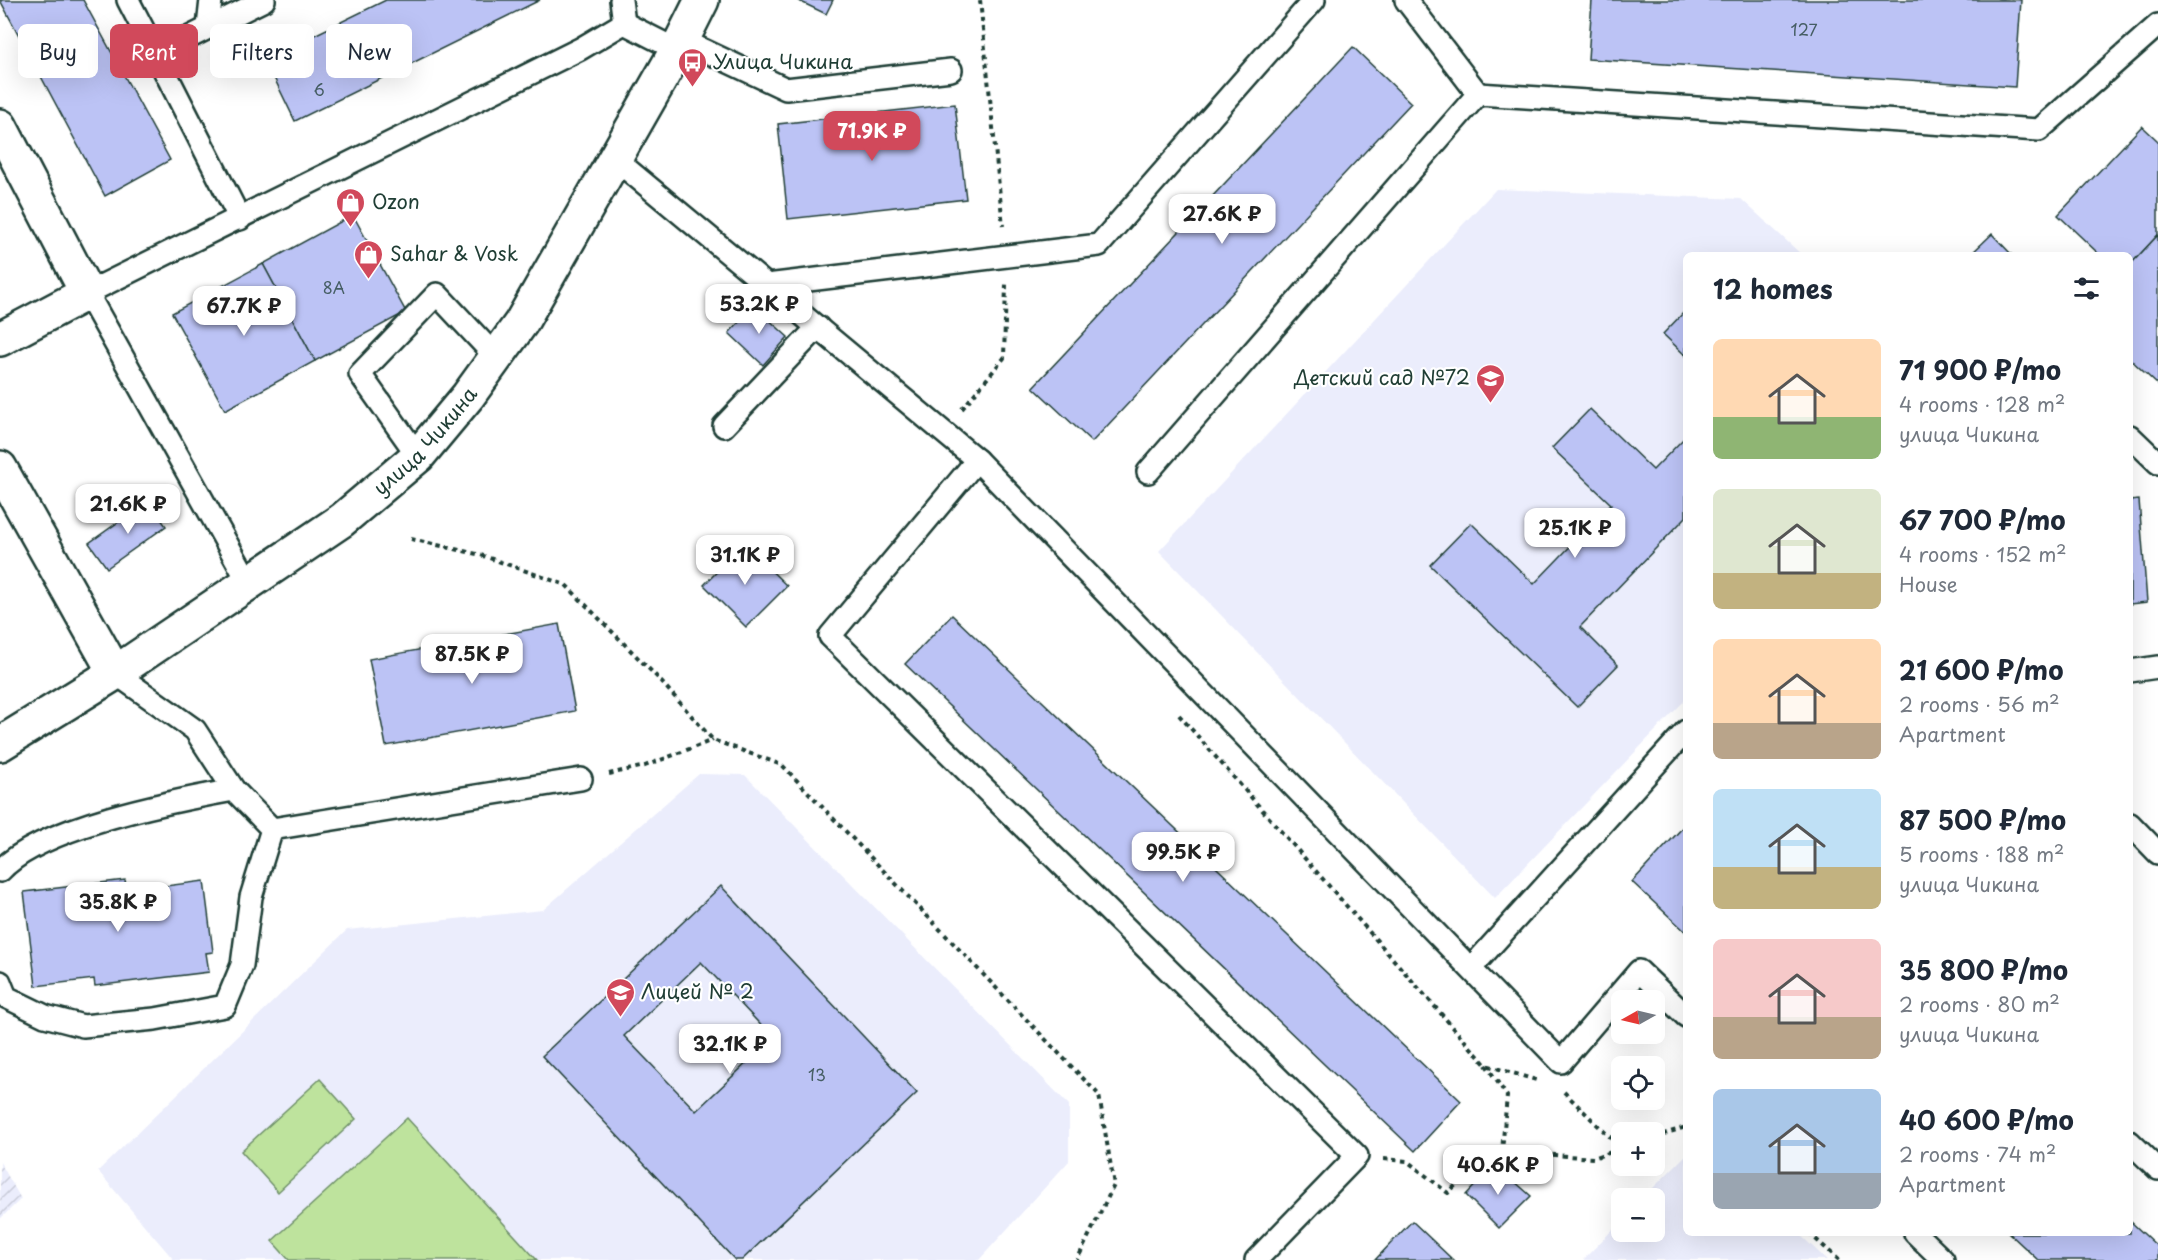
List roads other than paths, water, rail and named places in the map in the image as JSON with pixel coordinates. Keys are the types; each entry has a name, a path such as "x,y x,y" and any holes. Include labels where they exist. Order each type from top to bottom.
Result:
{"street":[{"name":"улица Чикина","path":"0,744 115,673 342,520 418,456 468,396 521,322 615,159 702,0"},
{"path":"0,126 87,293 0,339"},
{"path":"0,468 115,673"}],"lane":[{"path":"128,0 140,24"},
{"path":"208,27 211,0"},
{"path":"198,32 264,0"},
{"path":"621,0 624,23"},
{"path":"766,285 1099,245 1314,0"},
{"path":"1406,0 1478,94 2039,130 2158,25"},
{"path":"624,23 786,89 951,70"},
{"path":"249,583 87,293 580,49 624,23"},
{"path":"168,78 240,219"},
{"path":"1148,472 1478,94"},
{"path":"615,159 977,460 1561,1062 1639,971 1683,1013"},
{"path":"418,456 360,374 437,294 496,357"},
{"path":"724,426 818,327"},
{"path":"2133,439 2158,463"},
{"path":"977,460 968,474 830,636 1357,1156 1256,1260"},
{"path":"2133,671 2158,668"},
{"path":"115,673 195,730 234,790 272,829"},
{"path":"1471,968 1683,734"},
{"path":"272,829 581,779"},
{"path":"0,871 14,856 62,835 159,803 234,790"},
{"path":"2133,827 2158,853"},
{"path":"0,982 6,997 45,1016 83,1026 154,1019 225,1006 242,965 251,897 272,829"},
{"path":"2133,1145 2158,1169"},
{"path":"1918,1236 1943,1260"}],"place":[{"name":"Улица Чикина","path":"692,88"},
{"name":"Ozon","path":"351,228"},
{"name":"Sahar & Vosk","path":"369,280"},
{"name":"Детский сад №72","path":"1491,404"},
{"name":"Лицей № 2","path":"620,1018"}]}
